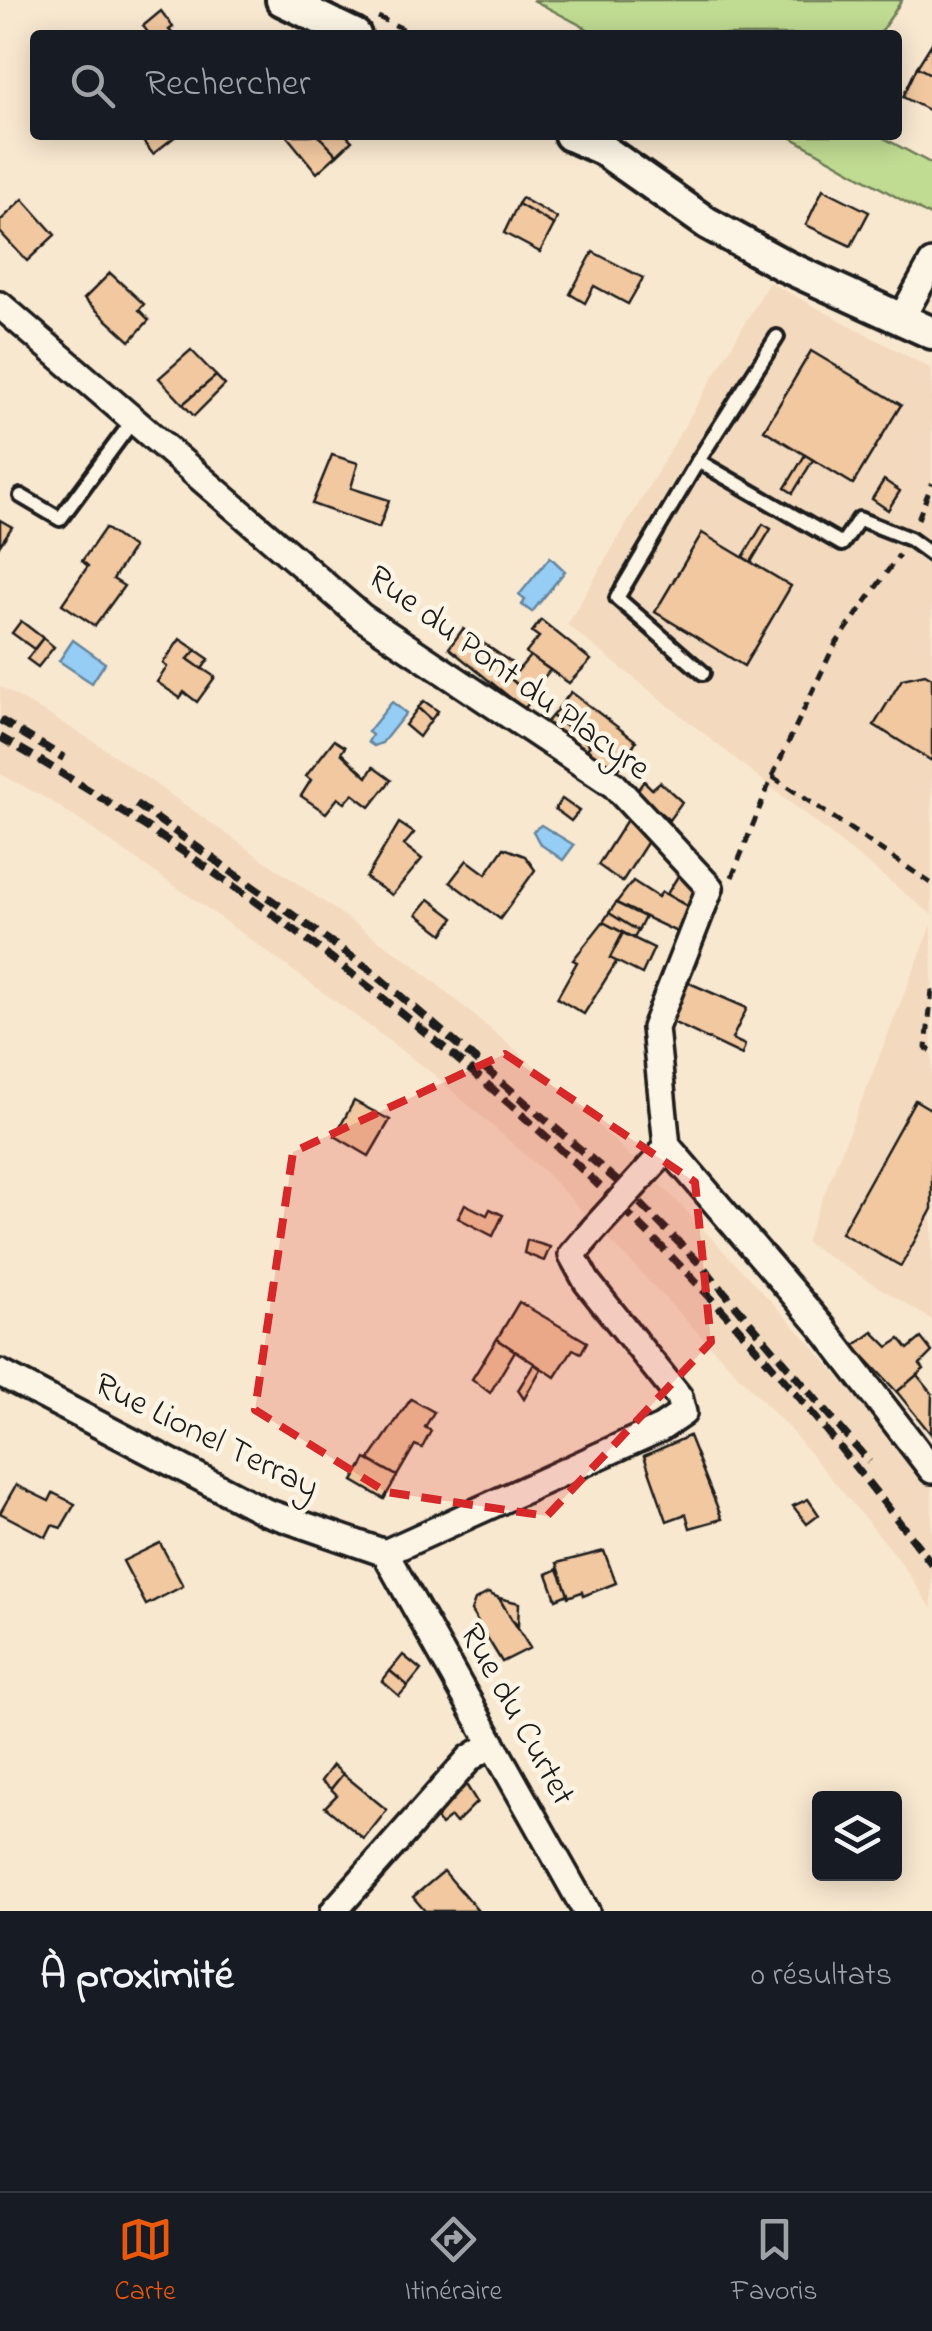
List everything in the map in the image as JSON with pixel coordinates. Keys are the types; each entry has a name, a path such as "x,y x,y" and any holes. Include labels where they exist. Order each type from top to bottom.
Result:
{"street":[{"path":"282,0 345,30"},
{"path":"581,140 602,149 707,223 754,249 932,333"},
{"path":"902,317 932,264"},
{"name":"Rue du Pont du Placyre","path":"0,305 136,417 362,616 614,785 710,888"},
{"path":"710,888 654,1028 663,1152 822,1327 932,1470"},
{"path":"386,1553 661,1428 683,1413 679,1396 587,1282 572,1255 663,1152"},
{"name":"Rue Lionel Terray","path":"0,1373 266,1512 386,1553"},
{"name":"Rue du Curtet","path":"386,1553 586,1911"},
{"path":"334,1911 470,1758 492,1744"}],"lane":[{"path":"703,673 616,598 777,337"},
{"path":"21,496 60,519 136,417"},
{"path":"698,461 842,544 860,519 910,538 932,555"}],"path":[{"path":"710,888 729,883 772,777 834,648 910,538 932,484"},
{"path":"772,777 932,884"},
{"path":"932,990 926,1048 932,1051"}],"highlighted area":[{"path":"505,1054 695,1182 711,1342 547,1516 386,1492 255,1410 293,1152"}],"shaded area":[{"path":"769,282 932,369 932,915 567,625"},
{"path":"0,686 95,742 413,964 548,1077 675,1199 811,1344 932,1488 932,1609 894,1553 791,1431 547,1174 433,1074 346,1009 51,801 0,774"},
{"path":"932,924 932,1320 805,1242"}],"green space":[{"path":"533,0 902,0 882,30 590,30"},
{"path":"796,140 887,140 932,164 932,217"}],"water":[{"path":"550,557 565,571 532,612 522,605 525,600 519,595"},
{"path":"73,640 105,663 92,683 59,661"},
{"path":"392,702 406,713 382,743 374,746 368,742 372,735 368,732"},
{"path":"541,825 574,845 563,860 540,844 533,831"}],"building":[{"path":"161,11 173,27 146,30 143,26"},
{"path":"932,43 932,75 917,67"},
{"path":"917,67 932,75 932,112 903,97"},
{"path":"142,140 171,140 153,154"},
{"path":"290,140 323,140 337,155 317,173"},
{"path":"323,140 352,141 337,155"},
{"path":"823,189 869,212 851,246 806,225"},
{"path":"522,198 557,218 554,225 518,204"},
{"path":"23,199 55,235 27,261 0,232 0,221"},
{"path":"518,204 554,225 540,252 504,233"},
{"path":"593,252 643,278 628,304 594,286 585,303 570,294"},
{"path":"110,273 144,304 139,310 149,320 130,341 84,299"},
{"path":"191,350 216,376 183,404 159,378"},
{"path":"811,351 901,405 853,484 764,430"},
{"path":"216,376 225,385 194,416 183,404"},
{"path":"332,455 358,463 351,488 389,500 379,528 312,504"},
{"path":"805,455 813,460 793,493 785,488"},
{"path":"884,480 900,491 888,510 872,499"},
{"path":"0,520 12,527 0,545"},
{"path":"763,524 771,529 751,562 743,557"},
{"path":"105,528 133,548 113,579 124,586 95,626 62,604 88,566 82,561"},
{"path":"702,533 791,586 744,666 655,612"},
{"path":"541,620 591,660 569,683 526,653 539,637 532,632"},
{"path":"21,621 43,638 34,649 12,633"},
{"path":"463,629 519,668 511,679 533,698 524,709 449,648"},
{"path":"43,638 54,647 38,667 27,659"},
{"path":"180,639 196,650 188,659 215,677 197,702 184,692 180,698 157,682 167,667 163,663"},
{"path":"196,650 209,659 202,669 188,659"},
{"path":"530,656 550,670 530,695 511,679"},
{"path":"925,674 932,678 932,761 874,725 902,679"},
{"path":"571,692 636,741 615,776 584,753 590,745 552,716"},
{"path":"424,701 438,711 431,720 418,708"},
{"path":"418,708 431,720 419,737 405,725"},
{"path":"552,716 590,745 584,753 545,724"},
{"path":"334,740 345,747 341,753 367,777 373,767 391,780 370,807 353,794 345,803 338,798 326,813 301,796 311,780 306,776"},
{"path":"644,781 652,789 660,782 682,802 669,820 636,792"},
{"path":"562,799 579,811 571,821 555,809"},
{"path":"628,818 652,835 622,882 598,865"},
{"path":"399,823 414,833 404,845 422,859 392,895 366,878"},
{"path":"504,848 525,856 535,870 500,919 450,882 467,860 486,874"},
{"path":"678,876 694,884 692,909 667,894"},
{"path":"633,881 658,897 662,892 692,909 681,934 616,903"},
{"path":"429,899 454,918 443,934 417,914"},
{"path":"616,903 645,917 638,931 609,913"},
{"path":"609,913 638,931 634,938 603,922"},
{"path":"603,922 623,933 610,958 617,961 584,1014 557,998 577,962 573,960"},
{"path":"623,933 654,948 642,974 610,958"},
{"path":"687,982 747,1008 732,1039 745,1045 742,1055 670,1021"},
{"path":"915,1100 932,1110 932,1209 901,1266 841,1233"},
{"path":"354,1101 390,1120 369,1156 335,1136"},
{"path":"465,1204 487,1215 490,1209 503,1215 493,1236 458,1218"},
{"path":"527,1240 550,1247 544,1261 524,1253"},
{"path":"519,1302 587,1342 581,1353 573,1349 555,1377 497,1339"},
{"path":"873,1332 888,1347 900,1339 908,1349 921,1338 932,1352 920,1364 924,1369 897,1392 854,1346"},
{"path":"497,1339 515,1351 490,1393 472,1379"},
{"path":"534,1364 541,1369 524,1399 518,1390"},
{"path":"917,1375 932,1393 931,1434 897,1392"},
{"path":"411,1399 434,1412 425,1427 431,1431 422,1448 415,1445 397,1476 369,1460"},
{"path":"689,1436 722,1519 690,1528 686,1514 667,1521 644,1456"},
{"path":"366,1459 397,1476 384,1499 353,1481"},
{"path":"16,1485 49,1501 53,1493 75,1504 61,1528 52,1525 46,1537 0,1513"},
{"path":"808,1499 819,1515 807,1524 793,1506"},
{"path":"160,1543 183,1586 146,1605 123,1561"},
{"path":"604,1551 616,1583 583,1596 582,1592 568,1597 557,1563"},
{"path":"558,1569 568,1594 556,1599 547,1574"},
{"path":"488,1593 499,1598 530,1648 502,1662 471,1611 475,1600"},
{"path":"499,1598 519,1603 518,1626 512,1620"},
{"path":"403,1655 421,1670 408,1686 390,1671"},
{"path":"390,1671 408,1686 399,1696 382,1681"},
{"path":"333,1765 343,1774 331,1789 321,1781"},
{"path":"343,1774 387,1810 364,1839 325,1807 337,1795 331,1789"},
{"path":"465,1783 477,1802 456,1823 451,1817 441,1825 433,1815"},
{"path":"444,1871 478,1911 425,1911 413,1897"}],"railway":[{"path":"0,720 64,758"},
{"path":"0,737 183,851 274,915 363,982 534,1125 614,1200 753,1344 932,1564"},
{"path":"136,804 369,969 623,1186 703,1267 869,1462"}]}
